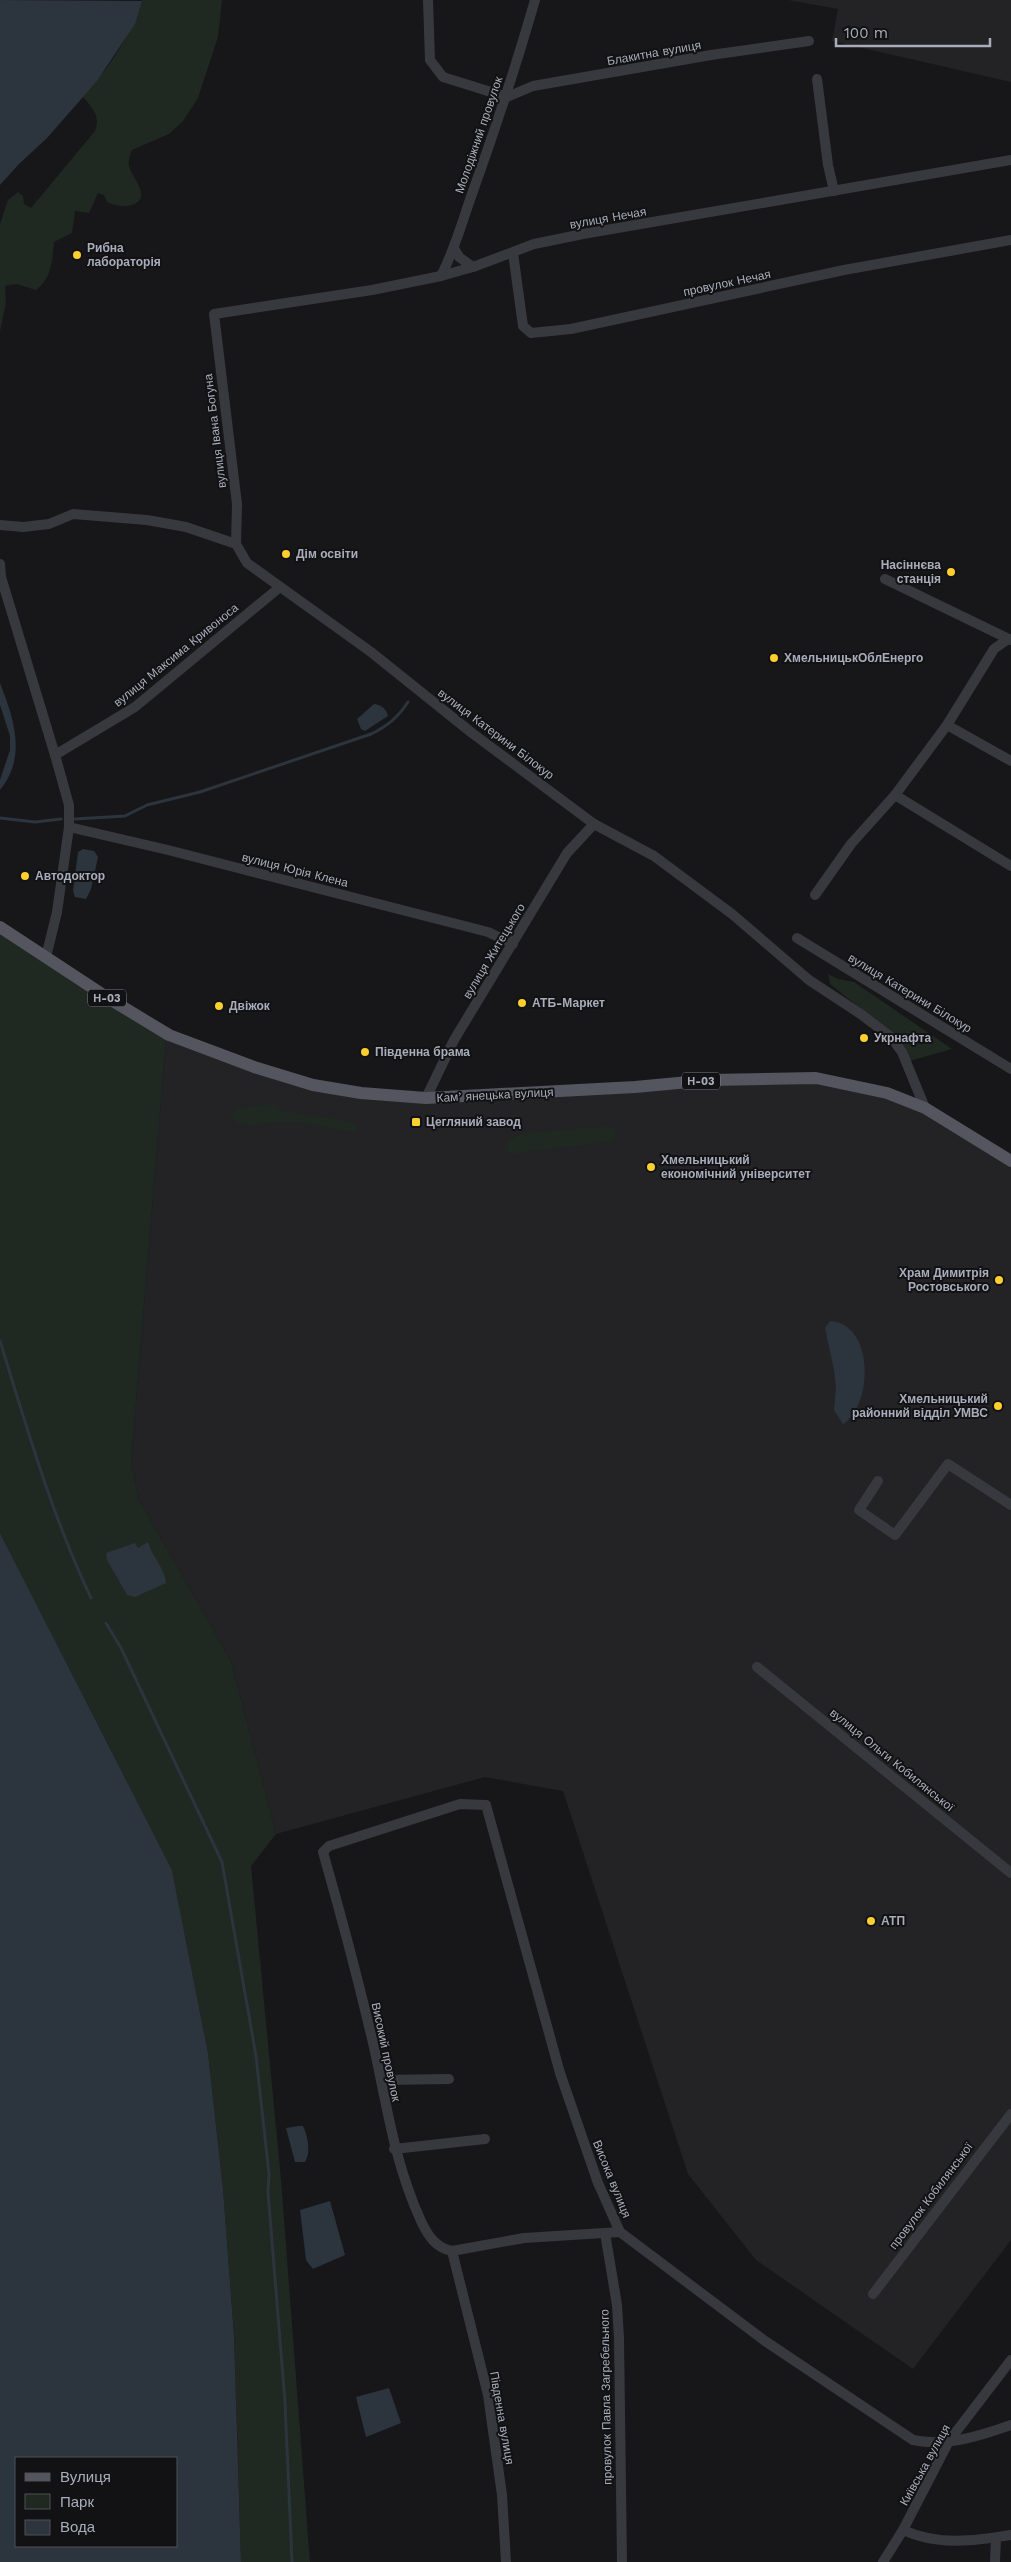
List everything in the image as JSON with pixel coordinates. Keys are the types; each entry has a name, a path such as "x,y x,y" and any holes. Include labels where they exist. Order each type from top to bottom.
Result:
{"main road":[{"name":"Камʼянецька вулиця","path":"0,926 108,998 169,1035 254,1068 313,1085 361,1094 426,1098 635,1087 710,1080 816,1078 887,1093 925,1108 966,1131 1011,1161"}],"street":[{"path":"428,0 428,47 430,60 435,68 443,77 455,82 507,97"},
{"name":"Молодіжний провулок","path":"441,276 455,250 466,211 507,97 535,0"},
{"name":"Блакитна вулиця","path":"507,97 533,86 711,55 809,41"},
{"path":"817,79 828,165 834,191"},
{"name":"вулиця Нечая","path":"214,314 372,290 441,276 473,267 534,244 582,234 1011,160"},
{"name":"провулок Нечая","path":"513,253 523,326 531,333 543,333 581,327 844,270 1011,240"},
{"path":"455,250 459,257 473,267"},
{"name":"вулиця Івана Богуна","path":"214,314 237,504 236,544"},
{"path":"0,525 23,527 49,524 73,514 169,522 236,544"},
{"name":"вулиця Катерини Білокур","path":"236,544 247,563 371,652 472,733 594,824 612,836 654,856 732,914 809,980 884,1033 902,1052 925,1108"},
{"path":"0,564 69,805 69,827 58,908 46,957"},
{"path":"885,579 1009,639"},
{"name":"вулиця Максима Кривоноса","path":"55,755 134,707 280,586"},
{"path":"815,895 851,844 895,796 947,725 994,649 1009,639"},
{"path":"947,725 1011,761"},
{"path":"895,796 1011,866"},
{"name":"вулиця Житецького","path":"426,1098 454,1040 567,853 594,824"},
{"name":"вулиця Юрія Клена","path":"69,827 168,850 488,932 513,944"},
{"name":"вулиця Катерини Білокур","path":"796,938 1011,1069"},
{"path":"878,1481 858,1510 895,1535 948,1464 1011,1505"},
{"name":"вулиця Ольги Кобилянської","path":"757,1667 1011,1873"},
{"name":"Високий провулок","path":"452,2251 440,2249 421,2223 394,2149 381,2080 323,1852 329,1846 460,1804 486,1805 488,1813"},
{"name":"Висока вулиця","path":"488,1813 560,2073 598,2183 620,2232 765,2341 913,2440 925,2443 977,2437 1011,2425"},
{"path":"381,2080 449,2079"},
{"name":"провулок Кобилянської","path":"873,2294 1011,2114"},
{"path":"394,2149 485,2139"},
{"path":"452,2251 524,2238 620,2232"},
{"name":"провулок Павла Загребельного","path":"605,2233 617,2305 619,2338 622,2562"},
{"name":"Південна вулиця","path":"452,2251 488,2395 502,2495 506,2562"},
{"name":"Київська вулиця","path":"883,2562 904,2530 950,2441 1011,2360"},
{"path":"904,2530 917,2537 942,2542 1011,2535"},
{"path":"995,2562 996,2538"}],"shaded area":[{"path":"788,0 1011,0 1011,82 832,41 838,9"},
{"path":"166,1039 361,1099 710,1085 815,1084 886,1098 923,1113 1011,1167 1011,2240 913,2369 756,2260 688,2174 563,1791 485,1777 276,1834 231,1661 139,1500 131,1463"}],"green space":[{"path":"142,0 222,0 218,37 198,98 183,121 169,134 132,150 129,166 141,192 139,201 131,205 117,205 107,202 104,195 98,193 89,213 75,211 72,233 54,242 53,256 48,275 36,290 16,284 5,286 6,302 0,332 0,224 8,200 18,192 23,196 24,204 31,208 95,131 97,126 96,117 83,97 118,52 132,26"},
{"path":"0,933 166,1039 131,1463 139,1500 231,1661 276,1834 251,1866 281,2179 310,2562 241,2562 234,2336 223,2189 208,2053 172,1870 0,1533"},
{"path":"828,974 838,979 854,982 952,1049 910,1061 861,1009 830,984"},
{"path":"263,1104 273,1105 283,1111 354,1122 358,1130 353,1132 297,1122 276,1122 251,1126 238,1123 233,1118 233,1112 236,1109"},
{"path":"608,1126 615,1128 616,1137 609,1142 511,1154 506,1151 508,1140 524,1133"}],"water":[{"path":"0,0 142,1 135,24 97,81 47,138 0,185"},
{"path":"0,683 10,710 16,751 8,777 0,790 0,780 10,750 10,736 0,705"},
{"path":"374,704 383,708 388,716 365,731 361,729 357,719"},
{"path":"83,849 94,851 98,857 91,889 86,899 75,897 73,891 78,852"},
{"path":"830,1321 845,1326 855,1336 862,1350 865,1367 860,1401 853,1415 843,1424 834,1410 836,1387 825,1328"},
{"path":"0,1533 172,1870 208,2053 223,2189 234,2336 241,2562 0,2562"},
{"path":"148,1542 163,1572 166,1583 135,1597 127,1595 107,1560 106,1553 135,1543 138,1548"},
{"path":"303,2126 307,2140 308,2154 305,2162 295,2162 286,2128"},
{"path":"330,2201 345,2255 313,2269 306,2260 300,2210"},
{"path":"389,2388 401,2423 366,2437 356,2397"}],"waterway":[{"path":"75,819 125,816 147,805 200,792 371,734 392,721 408,702"},
{"path":"0,818 35,822 61,819"},
{"path":"0,1341 52,1504 91,1598"},
{"path":"106,1623 121,1648 222,1862 256,2056 269,2174 268,2192 285,2402 292,2562"}],"place":[{"name":"Рибна лабораторія","path":"77,255"},
{"name":"Дім освіти","path":"286,554"},
{"name":"Насіннєва станція","path":"951,572"},
{"name":"ХмельницькОблЕнерго","path":"774,658"},
{"name":"Автодоктор","path":"25,876"},
{"name":"АТБ-Маркет","path":"522,1003"},
{"name":"Двіжок","path":"219,1006"},
{"name":"Укрнафта","path":"864,1038"},
{"name":"Південна брама","path":"365,1052"},
{"name":"Цегляний завод","path":"416,1122"},
{"name":"Хмельницький економічний університет","path":"651,1167"},
{"name":"Храм Димитрія Ростовського","path":"999,1280"},
{"name":"Хмельницький районний відділ УМВС","path":"998,1406"},
{"name":"АТП","path":"871,1921"}]}
